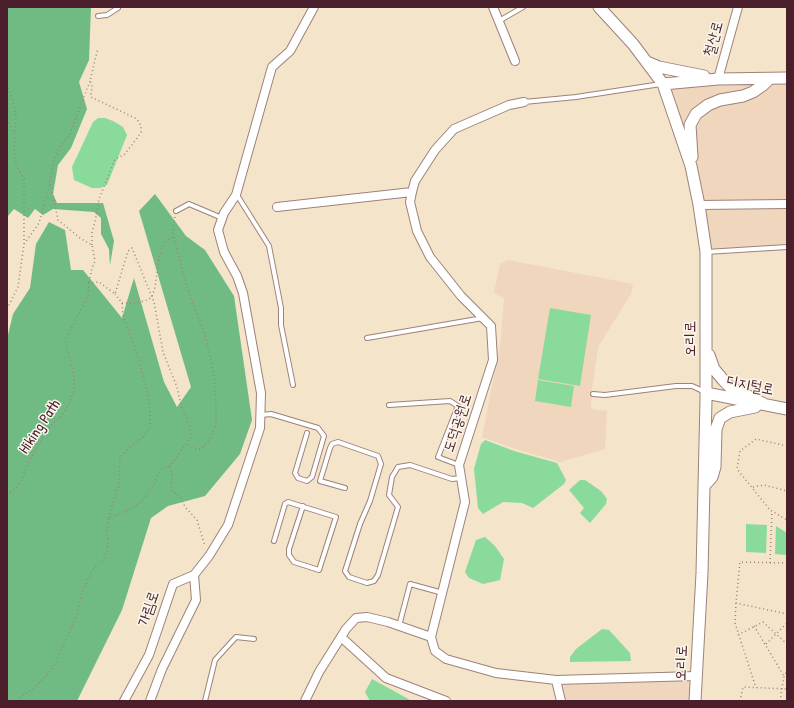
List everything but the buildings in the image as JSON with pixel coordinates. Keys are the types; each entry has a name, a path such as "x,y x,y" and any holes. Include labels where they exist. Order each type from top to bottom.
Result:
{"main road":[{"name":"오리로","path":"602,8 633,44 663,84 691,166 706,252 706,393 702,574 695,701"},
{"path":"647,62 659,67 716,79"},
{"name":"철산로","path":"663,84 716,79 787,78"},
{"path":"691,166 692,147 690,125 696,114 708,105 720,100 743,96 753,92 770,79"},
{"path":"706,346 714,369 724,381 730,387 762,404"},
{"name":"디지털로","path":"706,393 787,409"},
{"path":"704,486 712,477 715,467 716,429 720,418 730,412 755,407 762,404"}],"street":[{"path":"150,701 162,669 196,600 194,575 209,556 228,525 234,511 260,428 261,393 243,293 224,252 218,230 224,213 236,195 272,67 290,51 314,7"},
{"path":"493,7 515,61"},
{"name":"철산로","path":"716,79 738,7"},
{"path":"277,208 412,192 415,181 427,162 454,129 509,104 524,102"},
{"name":"도덕공원로","path":"412,192 410,202 417,231 430,257 461,296 491,326 493,360 459,465 466,502 431,637"},
{"path":"699,205 787,204"},
{"name":"가림로","path":"124,701 149,655 172,584 194,575"},
{"path":"305,701 319,672 346,629 356,618 367,617 431,637 435,651 446,660 496,672 556,680 696,676"},
{"path":"341,637 386,678 446,701"},
{"path":"556,680 561,701"}],"lane":[{"path":"499,21 523,7"},
{"path":"98,16 107,15 118,8"},
{"path":"524,102 576,97 663,84"},
{"path":"236,195 269,246 281,308 281,325 293,385"},
{"path":"176,211 189,204 222,218"},
{"path":"706,252 787,247"},
{"path":"367,338 483,318"},
{"path":"594,394 605,395 676,386 692,386 706,393"},
{"path":"389,405 450,401 458,406 438,457 459,465"},
{"path":"261,415 271,414 318,428 324,436 312,477 307,481 298,478 295,473 307,433"},
{"path":"345,488 320,480 330,448 332,444 338,442 378,456 381,464 370,501 360,524 345,571 348,577 367,583 374,581 378,575 398,507 389,494 392,477 398,467 410,466 452,479 461,477"},
{"path":"274,541 285,504 288,502 303,506 336,517 319,570 294,562 289,555 289,549 303,506"},
{"path":"399,626 410,584 442,593"},
{"path":"205,701 215,660 236,637 254,639"}],"path":[{"path":"24,244 39,223 59,148 69,136 90,81 98,48"},
{"name":"Hiking Path","path":"7,495 16,488 39,443 52,424 60,418 68,406 74,390 74,375 65,340 88,296 92,268 95,261 92,245 92,233 96,222 99,199 115,159 124,155 141,132 141,126 137,119 91,97 92,84 90,81"},
{"path":"7,84 13,101 16,117 14,153 16,165 24,179 24,244 18,287 7,309"},
{"path":"7,120 15,136"},
{"path":"50,181 58,220 80,238 92,245"},
{"path":"176,211 173,232 174,237 186,284 206,338 214,376 216,405 216,425 209,441 201,448 195,449 187,444"},
{"path":"122,302 136,303 152,297 162,248 167,240 174,237"},
{"path":"109,518 126,511 142,501 153,486 160,470 170,466 191,437 190,426 181,405 177,387 163,352 152,297 132,248 128,251 115,294"},
{"path":"17,701 33,689 52,670 77,614 83,590 94,567 102,562 107,552 107,530 114,499 119,486 120,458 132,445 143,437 150,427 148,395 138,356 123,316 122,302 115,294 99,282 89,283"},
{"path":"787,446 756,439 740,451 737,469 772,511 787,520"},
{"path":"170,466 172,476 171,490 181,498 185,507 197,520 209,556"},
{"path":"753,488 764,485 787,492"},
{"path":"770,563 772,511"},
{"path":"756,688 735,623 740,562 787,563"},
{"path":"736,603 787,614"},
{"path":"738,635 763,622 787,644"},
{"path":"766,644 787,623"},
{"path":"754,626 784,676"},
{"path":"780,701 784,676 787,671"},
{"path":"740,701 743,687 787,689"}],"shaded area":[{"path":"787,77 787,248 706,252 699,205 663,84"},
{"path":"508,260 633,284 631,294 598,347 592,389 591,409 607,411 605,449 560,462 482,437 501,340 504,298 494,293 500,264"},
{"path":"696,676 695,701 561,701 556,680"}],"green space":[{"path":"7,7 91,7 89,60 79,82 87,109 71,148 58,165 53,194 57,203 103,203 114,241 110,265 109,249 101,234 101,218 94,212 53,209 43,215 35,209 28,218 14,209 7,217"},
{"path":"98,118 105,118 113,121 123,127 127,135 107,185 100,188 92,188 74,180 72,167 93,122"},
{"path":"155,194 186,236 205,250 234,296 252,420 240,454 205,496 168,506 151,518 122,610 77,701 7,701 7,339 13,314 30,288 36,244 49,222 65,230 71,270 83,270 122,318 134,278 164,382 177,407 191,387 139,211"},
{"path":"550,308 591,315 580,386 538,379"},
{"path":"538,380 574,386 571,407 535,401"},
{"path":"485,440 514,451 557,463 566,480 564,484 533,508 522,503 503,502 483,514 478,508 474,469 481,444"},
{"path":"580,480 585,480 601,491 607,499 606,504 590,523 580,513 584,508 569,490"},
{"path":"746,524 767,525 766,553 746,552"},
{"path":"776,526 787,533 787,555 775,554"},
{"path":"485,537 495,546 504,559 500,580 483,584 469,578 465,572 476,540"},
{"path":"602,629 609,630 630,653 631,661 570,662 570,657 576,649"},
{"path":"372,679 412,701 370,701 365,692"}]}
